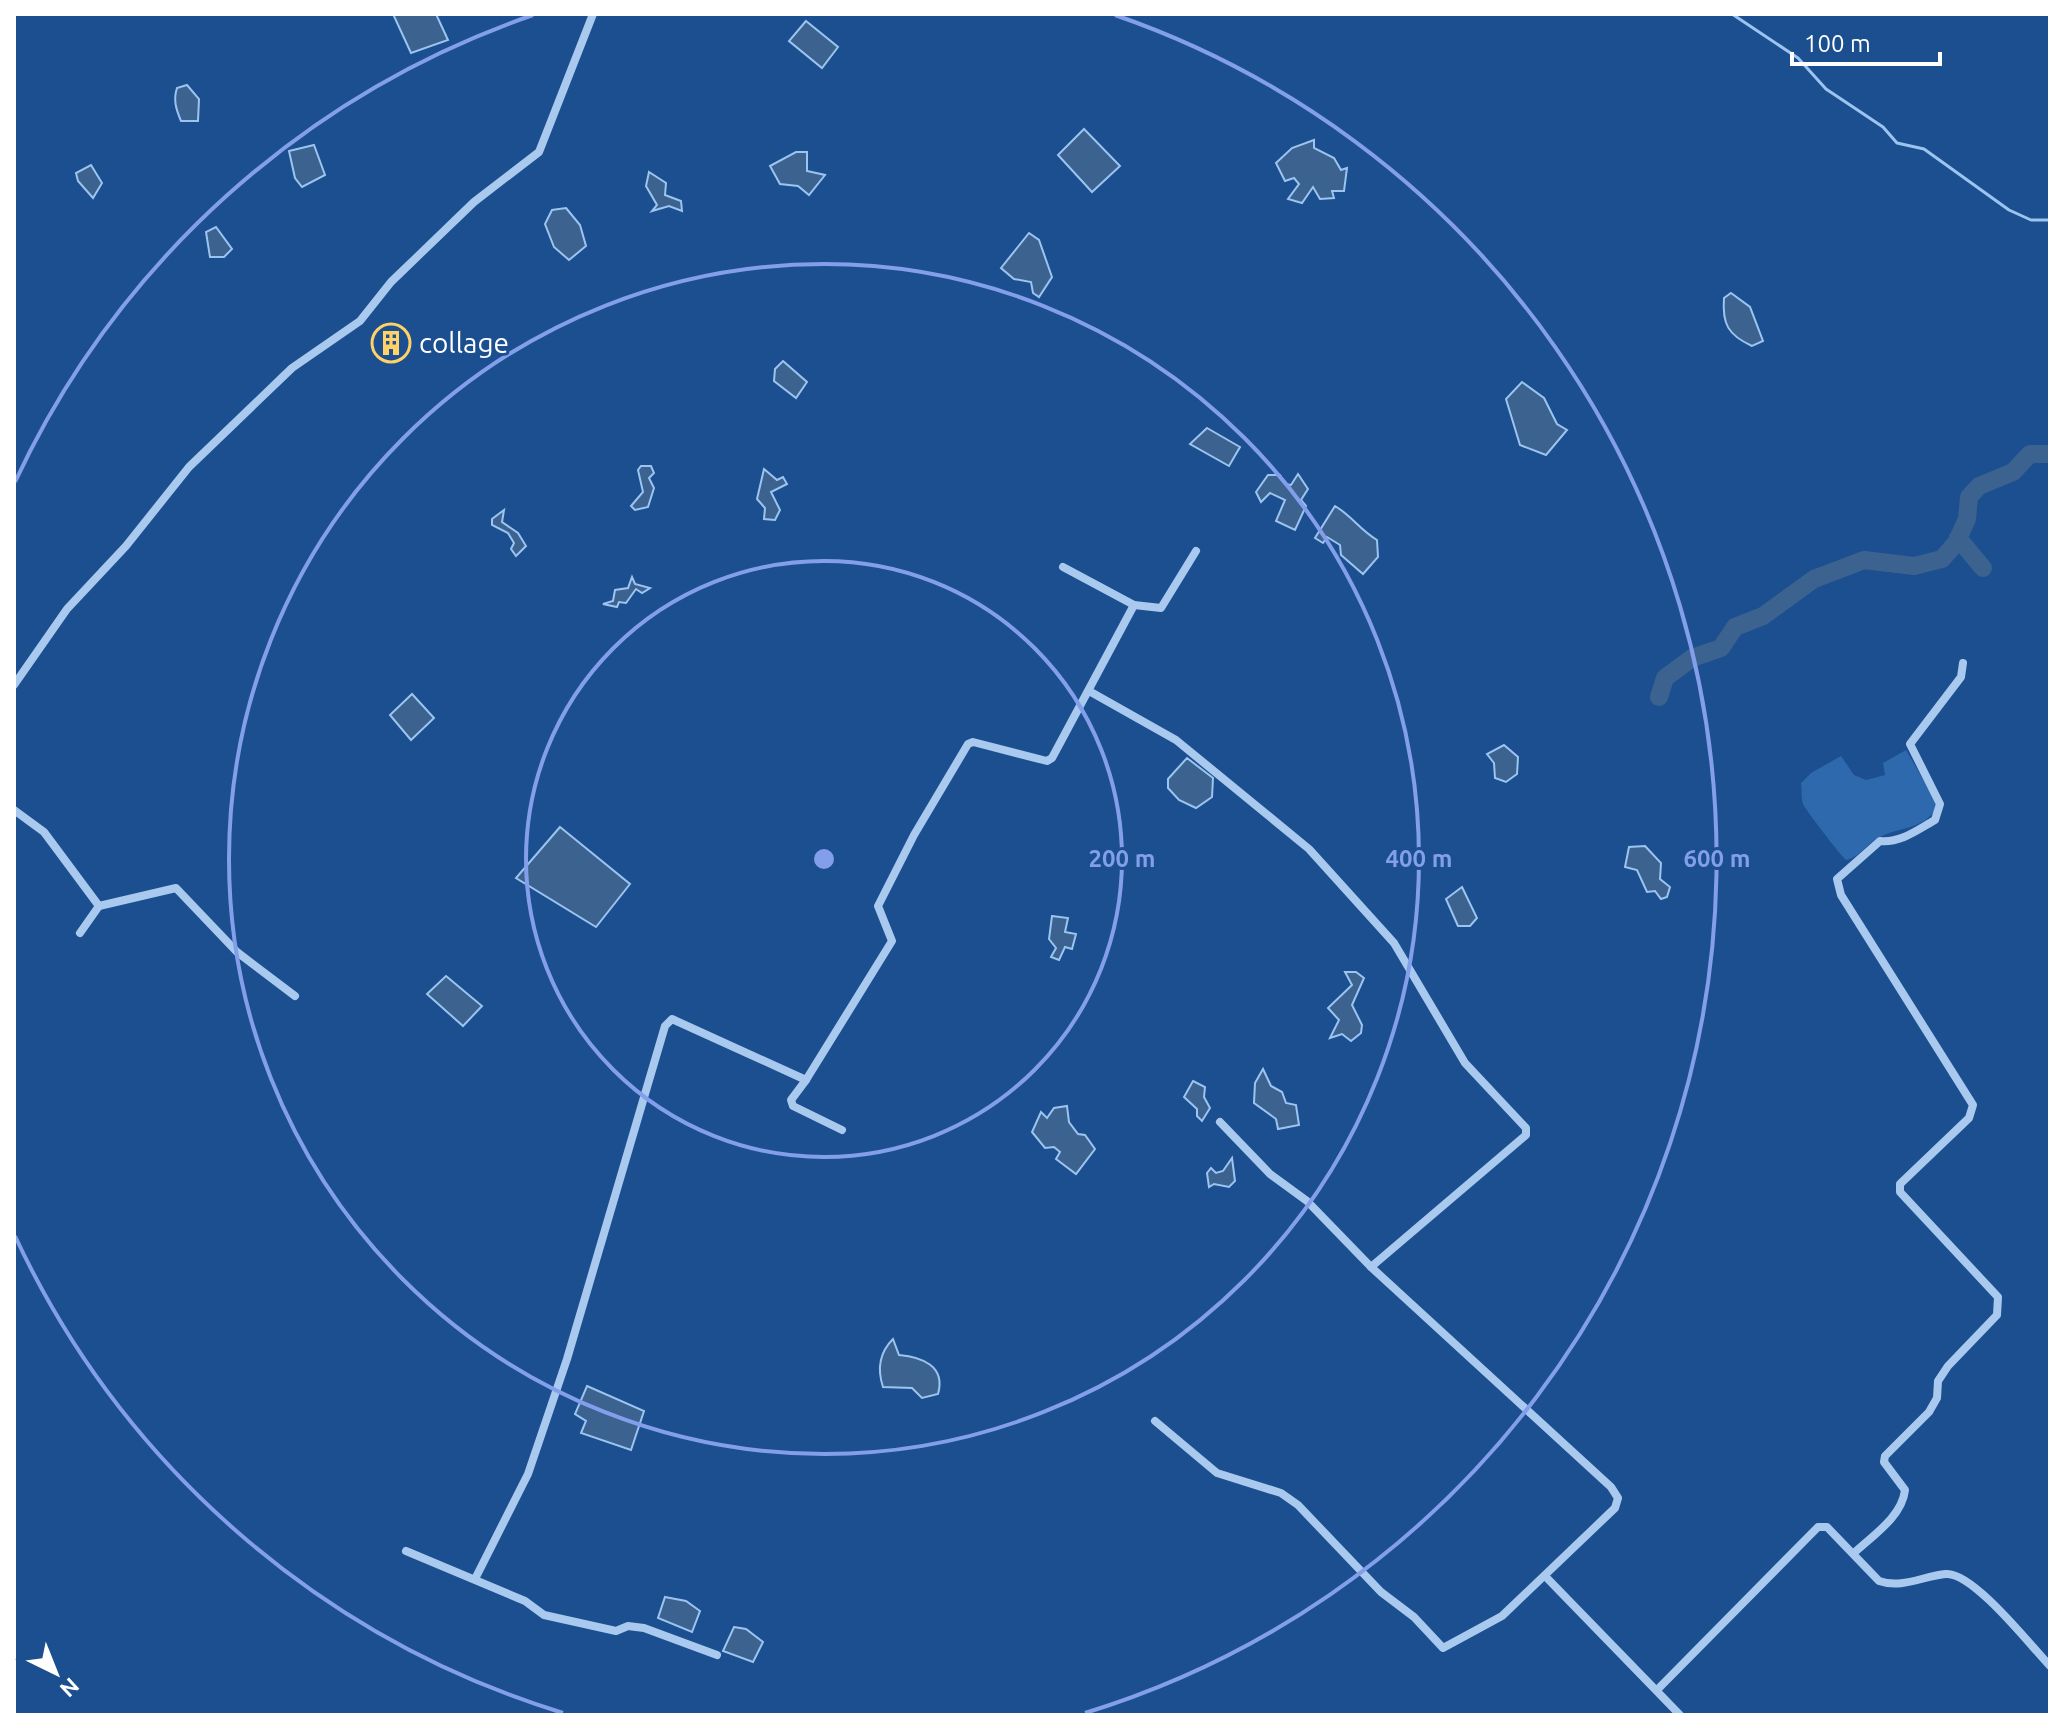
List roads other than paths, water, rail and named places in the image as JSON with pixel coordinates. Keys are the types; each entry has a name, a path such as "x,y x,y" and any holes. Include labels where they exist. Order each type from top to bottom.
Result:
{"street":[{"path":"14,685 67,609 126,546 189,467 292,368 360,321 391,282 474,202 539,152 593,14"},
{"path":"1063,567 1134,605 1163,607 1196,551"},
{"path":"842,1130 793,1106 791,1100 892,941 878,906 914,835 968,744 973,742 1047,761 1056,753 1134,605"},
{"path":"1854,1553 1896,1513 1904,1500 1905,1490 1884,1462 1885,1456 1929,1412 1937,1398 1938,1381 1970,1340 1997,1315 2000,1306 1998,1297 1900,1192 1900,1184 1969,1118 1973,1105 1841,895 1837,879 1880,841 1891,843 1902,839 1935,820 1940,804 1910,744 1961,677 1963,663"},
{"path":"1089,691 1176,740 1309,849 1394,943 1465,1063 1526,1128 1522,1142 1371,1267"},
{"path":"14,810 44,832 99,906"},
{"path":"80,933 99,906 176,888 237,952 295,996"},
{"path":"475,1579 533,1459 567,1359 665,1026 672,1019 806,1080"},
{"path":"1155,1421 1217,1473 1281,1493 1298,1505 1381,1592 1414,1617 1443,1648 1502,1616 1615,1508 1618,1498 1611,1487 1371,1267 1307,1201 1270,1174 1220,1122"},
{"path":"1657,1690 1818,1527 1827,1527 1879,1581 1889,1584 1948,1574 1969,1580 2050,1666"},
{"path":"406,1551 525,1601 544,1615 616,1631 628,1626 644,1628 717,1655"},
{"path":"1545,1576 1680,1715"}],"waterway":[{"path":"1732,14 1798,58 1826,89 1883,127 1897,143 1924,149 2009,210 2031,220 2050,220"},
{"path":"1659,697 1665,678 1692,658 1721,648 1735,627 1763,616 1814,579 1864,560 1914,566 1942,559 1956,543 1967,519 1969,497 1979,486 2013,472 2030,454 2050,454"},
{"path":"1958,538 1983,568"}],"place":[{"name":"collage","path":"391,343"}]}
